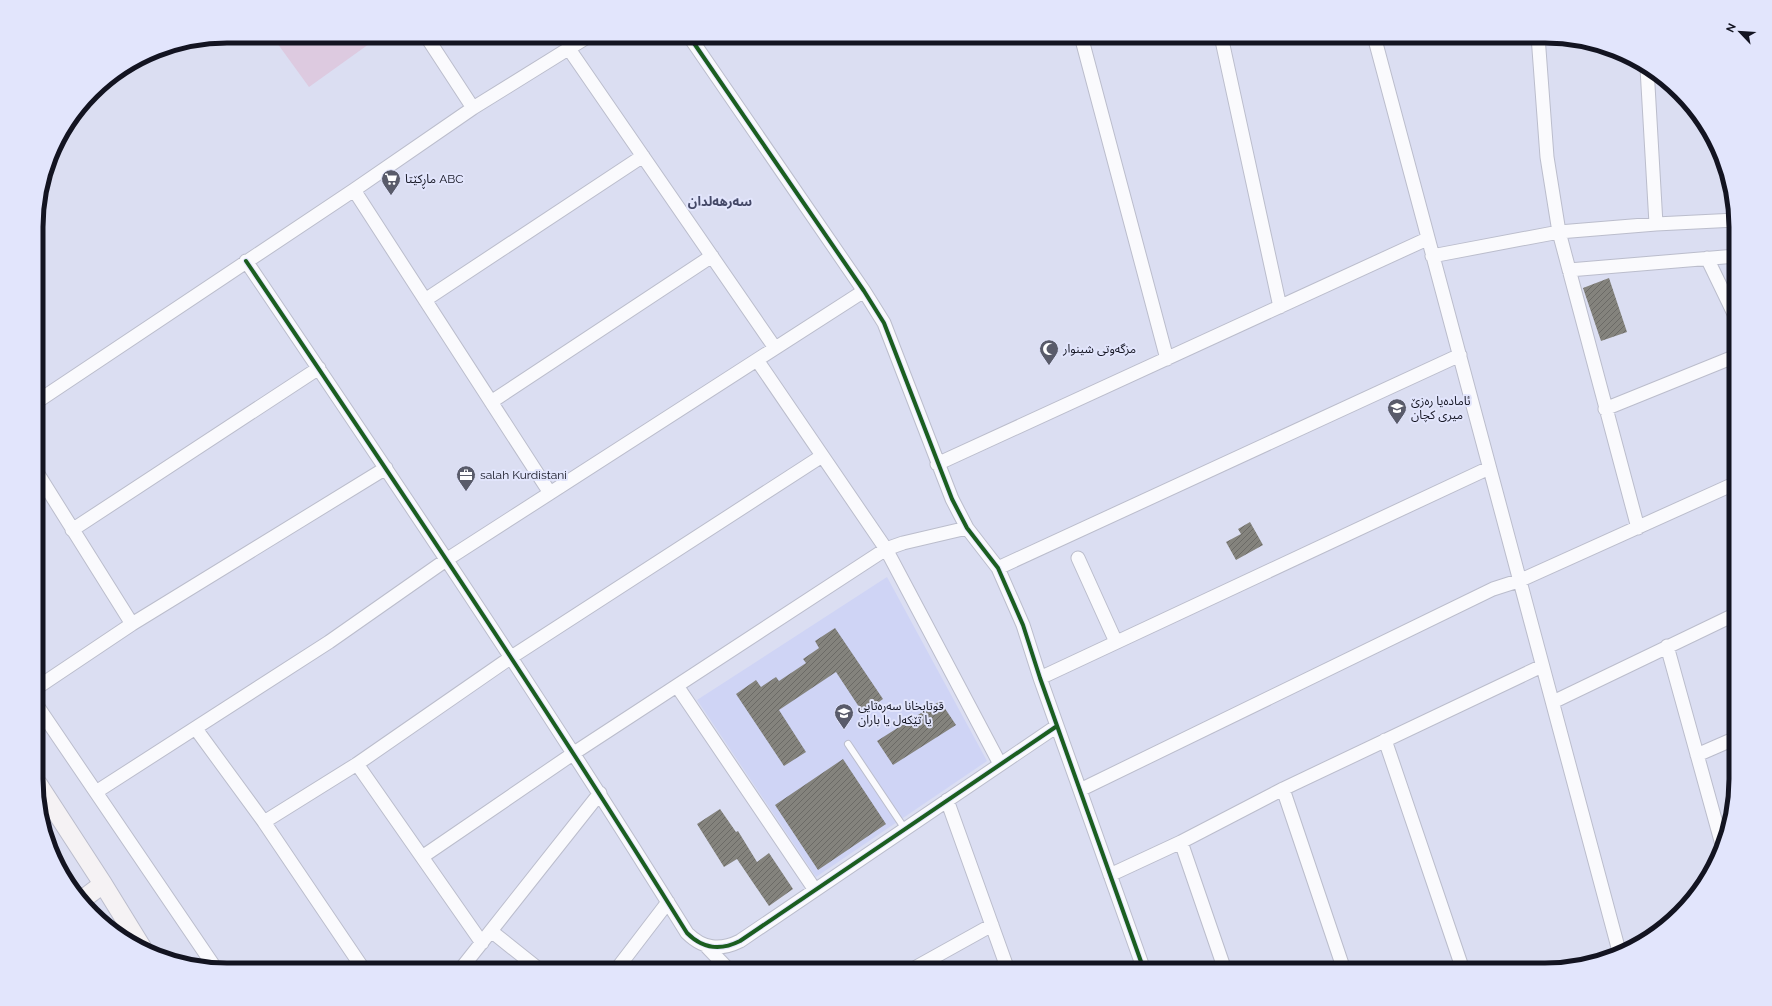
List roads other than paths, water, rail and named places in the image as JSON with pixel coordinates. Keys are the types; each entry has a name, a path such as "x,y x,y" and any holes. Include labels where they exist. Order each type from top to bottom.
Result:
{"main road":[{"path":"43,792 137,939"},
{"path":"86,897 103,884"}],"street":[{"path":"431,43 473,108"},
{"path":"43,398 354,190 473,108 578,43"},
{"path":"694,43 864,291 884,323 937,464 967,528 998,568 1023,625 1040,678 1142,963"},
{"path":"1083,43 1167,359"},
{"path":"1223,43 1280,307"},
{"path":"1376,43 1427,239 1521,580 1542,666 1553,702 1618,948"},
{"path":"1539,43 1548,157 1559,232 1605,410 1638,528"},
{"path":"568,49 775,348"},
{"path":"1647,74 1656,224"},
{"path":"426,300 642,156"},
{"path":"354,190 550,493"},
{"path":"1432,256 1559,232 1656,224 1729,220"},
{"path":"937,464 1427,239"},
{"path":"491,402 712,256"},
{"path":"1569,270 1729,256"},
{"path":"1707,258 1729,304"},
{"path":"246,262 386,468 574,753 687,933 707,947 722,963"},
{"path":"96,792 329,642 446,560 864,291"},
{"path":"998,568 1460,355"},
{"path":"1605,410 1729,359"},
{"path":"757,360 886,549 1000,764"},
{"path":"72,530 319,368"},
{"path":"264,822 357,764 510,658 822,456"},
{"path":"43,684 132,624 386,468"},
{"path":"1040,678 1489,468"},
{"path":"43,482 132,624"},
{"path":"1080,790 1493,589 1521,580 1729,486"},
{"path":"422,857 574,753 886,549 903,543 967,528"},
{"path":"1078,558 1116,642"},
{"path":"1553,702 1729,617"},
{"path":"1667,646 1720,836"},
{"path":"1110,874 1181,842 1283,789 1542,666"},
{"path":"676,686 815,890"},
{"path":"43,714 212,962"},
{"path":"707,947 720,948 740,941 1057,726"},
{"path":"196,729 264,822 359,963"},
{"path":"1385,740 1461,963"},
{"path":"1697,755 1729,741"},
{"path":"357,764 482,942"},
{"path":"1283,789 1342,963"},
{"path":"466,963 600,793"},
{"path":"947,800 1006,963"},
{"path":"1181,842 1224,963"},
{"path":"621,963 668,902"},
{"path":"924,963 992,925"},
{"path":"491,931 531,963"}],"lane":[{"path":"848,744 905,829"}],"place":[{"name":"ماڕکێتا ABC","path":"391,196"},
{"name":"مزگەوتی شينوار","path":"1049,366"},
{"name":"ئامادەيا رەزێ ميرى كچان","path":"1397,425"},
{"name":"salah Kurdistani","path":"466,492"},
{"name":"قوتابخانا سەرەتایی یا تێکەل یا باران","path":"844,730"}],"district":[{"name":"سەرهەلدان","path":"720,201"}]}
